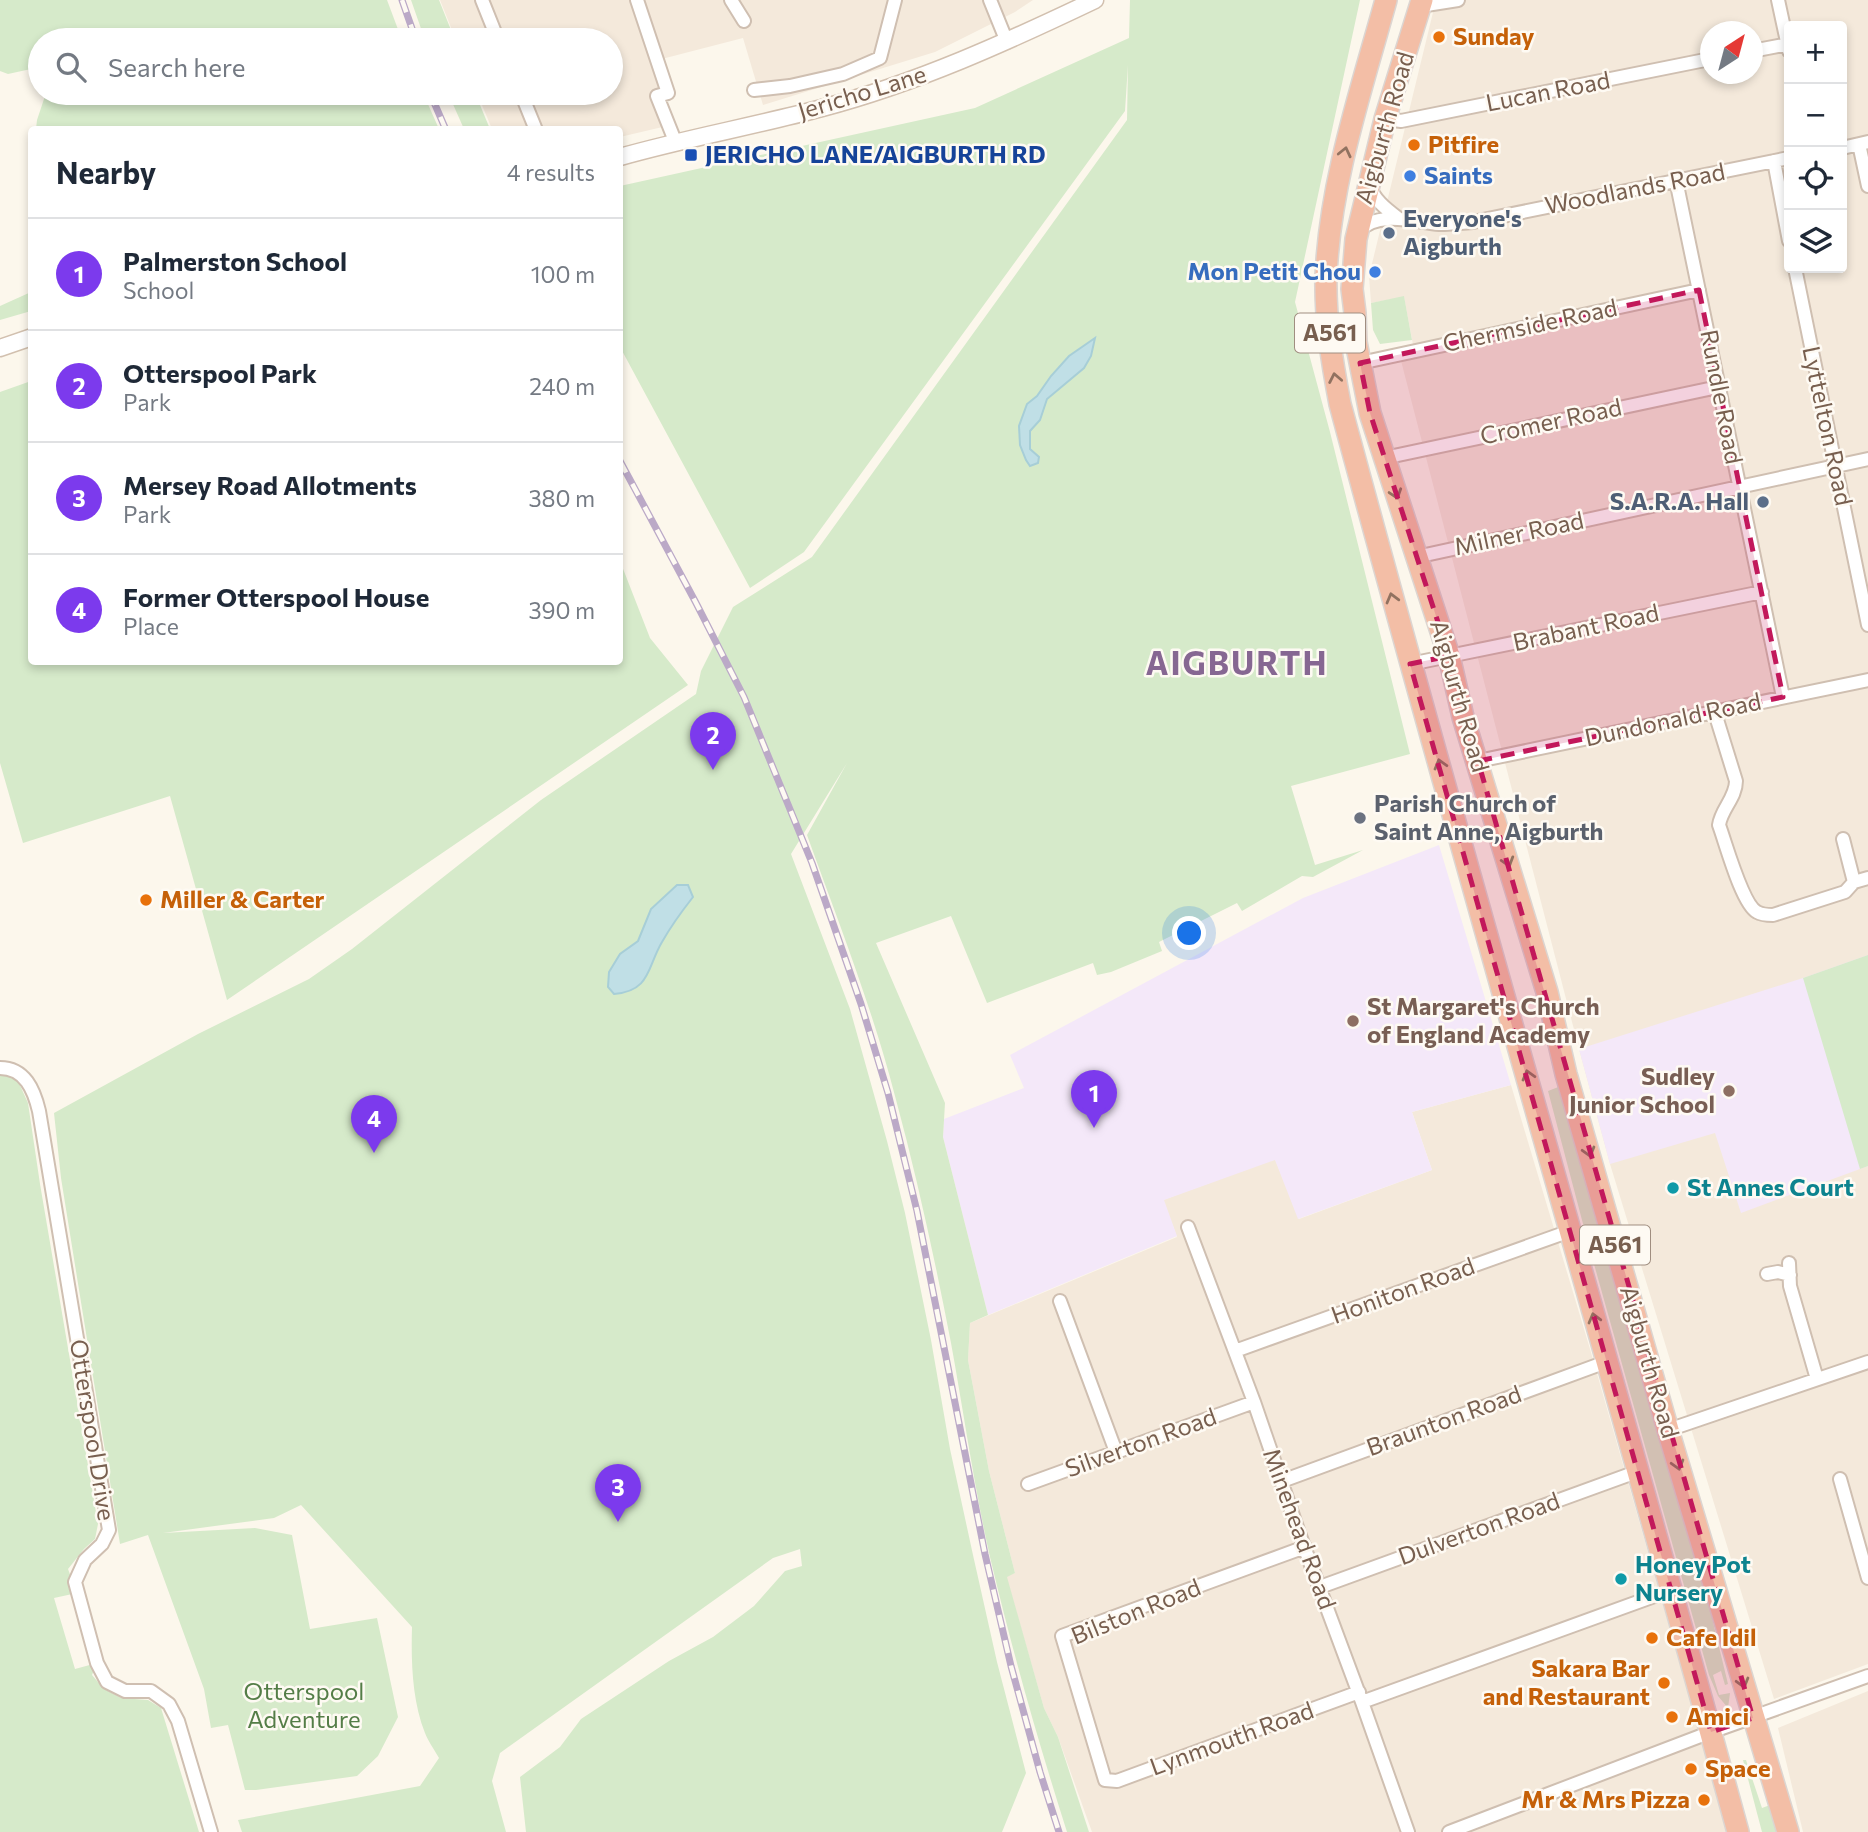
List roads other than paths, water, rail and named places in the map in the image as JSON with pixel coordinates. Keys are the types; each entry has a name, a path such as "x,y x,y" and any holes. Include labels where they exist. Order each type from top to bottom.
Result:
{"highway":[{"name":"Aigburth Road","path":"1386,0 1347,141 1336,192 1326,278 1332,360 1340,404 1410,664 1639,1471 1738,1832"},
{"name":"Aigburth Road","path":"1421,3 1385,119 1356,239 1352,289 1356,342 1370,413 1448,656 1463,717 1546,992 1566,1074 1668,1430 1788,1832"}],"street":[{"path":"637,0 657,96 675,141"},
{"path":"732,0 744,21"},
{"path":"754,90 790,86 844,74 880,58 895,0"},
{"path":"990,0 1007,42"},
{"name":"Jericho Lane","path":"623,156 675,141 822,108 898,84 1007,42 1095,0"},
{"path":"1421,3 1458,0"},
{"path":"1778,0 1784,29"},
{"path":"485,1 494,28"},
{"path":"1763,50 1784,48"},
{"name":"Lucan Road","path":"1385,119 1401,121 1700,61"},
{"path":"526,105 534,126"},
{"path":"1846,147 1864,143 1868,186"},
{"name":"Woodlands Road","path":"1356,239 1367,223 1398,218 1439,223 1473,222 1784,159"},
{"path":"1773,162 1784,216"},
{"name":"Rundle Road","path":"1676,180 1783,697"},
{"path":"1368,182 1376,198 1398,218"},
{"name":"Lyttelton Road","path":"1796,273 1868,625"},
{"name":"Chermside Road","path":"1360,363 1699,290"},
{"path":"0,348 28,338"},
{"name":"Cromer Road","path":"1384,458 1718,387"},
{"name":"Milner Road","path":"1416,556 1868,459"},
{"name":"Brabant Road","path":"1410,664 1762,592"},
{"name":"Dundonald Road","path":"1478,761 1868,680"},
{"path":"1715,713 1736,781 1736,789 1720,816 1719,825 1746,902 1755,912 1773,915 1845,892 1854,882 1868,878"},
{"path":"1843,839 1854,882"},
{"name":"Otterspool Drive","path":"0,1068 9,1068 25,1077 35,1093 109,1530 102,1544 85,1560 75,1583 86,1626 97,1663 107,1682 125,1691 151,1691 169,1704 178,1721 211,1832"},
{"name":"Minehead Road","path":"1188,1227 1254,1402 1408,1832"},
{"name":"Honiton Road","path":"1235,1351 1570,1231"},
{"path":"1767,1274 1789,1269 1790,1286 1817,1379"},
{"path":"1060,1301 1116,1452"},
{"name":"Braunton Road","path":"1282,1481 1606,1362"},
{"path":"1668,1430 1868,1362"},
{"name":"Silverton Road","path":"1028,1484 1254,1402"},
{"name":"Dulverton Road","path":"1320,1587 1639,1471"},
{"path":"1840,1479 1868,1578"},
{"name":"Bilston Road","path":"1105,1780 1062,1636 1305,1547"},
{"name":"Lynmouth Road","path":"1105,1780 1117,1781 1671,1590"},
{"path":"1449,1832 1711,1732 1868,1676"}],"water":[{"path":"1095,338 1091,356 1084,368 1047,399 1040,420 1030,431 1030,449 1039,457 1038,463 1030,466 1020,445 1019,426 1027,404 1037,396 1069,356"},
{"path":"677,885 688,885 693,897 665,936 641,983 626,992 614,994 608,987 609,972 620,954 638,941 651,909"}],"railway":[{"path":"402,0 412,28"},
{"path":"435,105 444,126"},
{"path":"623,467 744,697 812,863 861,1004 888,1093 917,1211 985,1554 1011,1666 1059,1832"}],"place":[{"name":"Sunday","path":"1439,37"},
{"name":"Pitfire","path":"1414,145"},
{"name":"JERICHO LANE/AIGBURTH RD","path":"691,155"},
{"name":"Saints","path":"1410,176"},
{"name":"Everyone's Aigburth","path":"1389,233"},
{"name":"Mon Petit Chou","path":"1375,272"},
{"name":"S.A.R.A. Hall","path":"1763,502"},
{"name":"Otterspool Park","path":"713,770"},
{"name":"Parish Church of Saint Anne, Aigburth","path":"1360,818"},
{"name":"Miller & Carter","path":"146,900"},
{"name":"St Margaret's Church of England Academy","path":"1353,1021"},
{"name":"Sudley Junior School","path":"1729,1091"},
{"name":"Palmerston School","path":"1094,1128"},
{"name":"Former Otterspool House","path":"374,1153"},
{"name":"St Annes Court","path":"1673,1188"},
{"name":"Mersey Road Allotments","path":"618,1522"},
{"name":"Honey Pot Nursery","path":"1621,1579"},
{"name":"Cafe Idil","path":"1652,1638"},
{"name":"Sakara Bar and Restaurant","path":"1664,1683"},
{"name":"Amici","path":"1672,1717"},
{"name":"Space","path":"1691,1769"},
{"name":"Mr & Mrs Pizza","path":"1704,1800"}],"district":[{"name":"AIGBURTH","path":"1237,664"}],"park label":[{"name":"Otterspool Adventure","path":"304,1706"}]}
